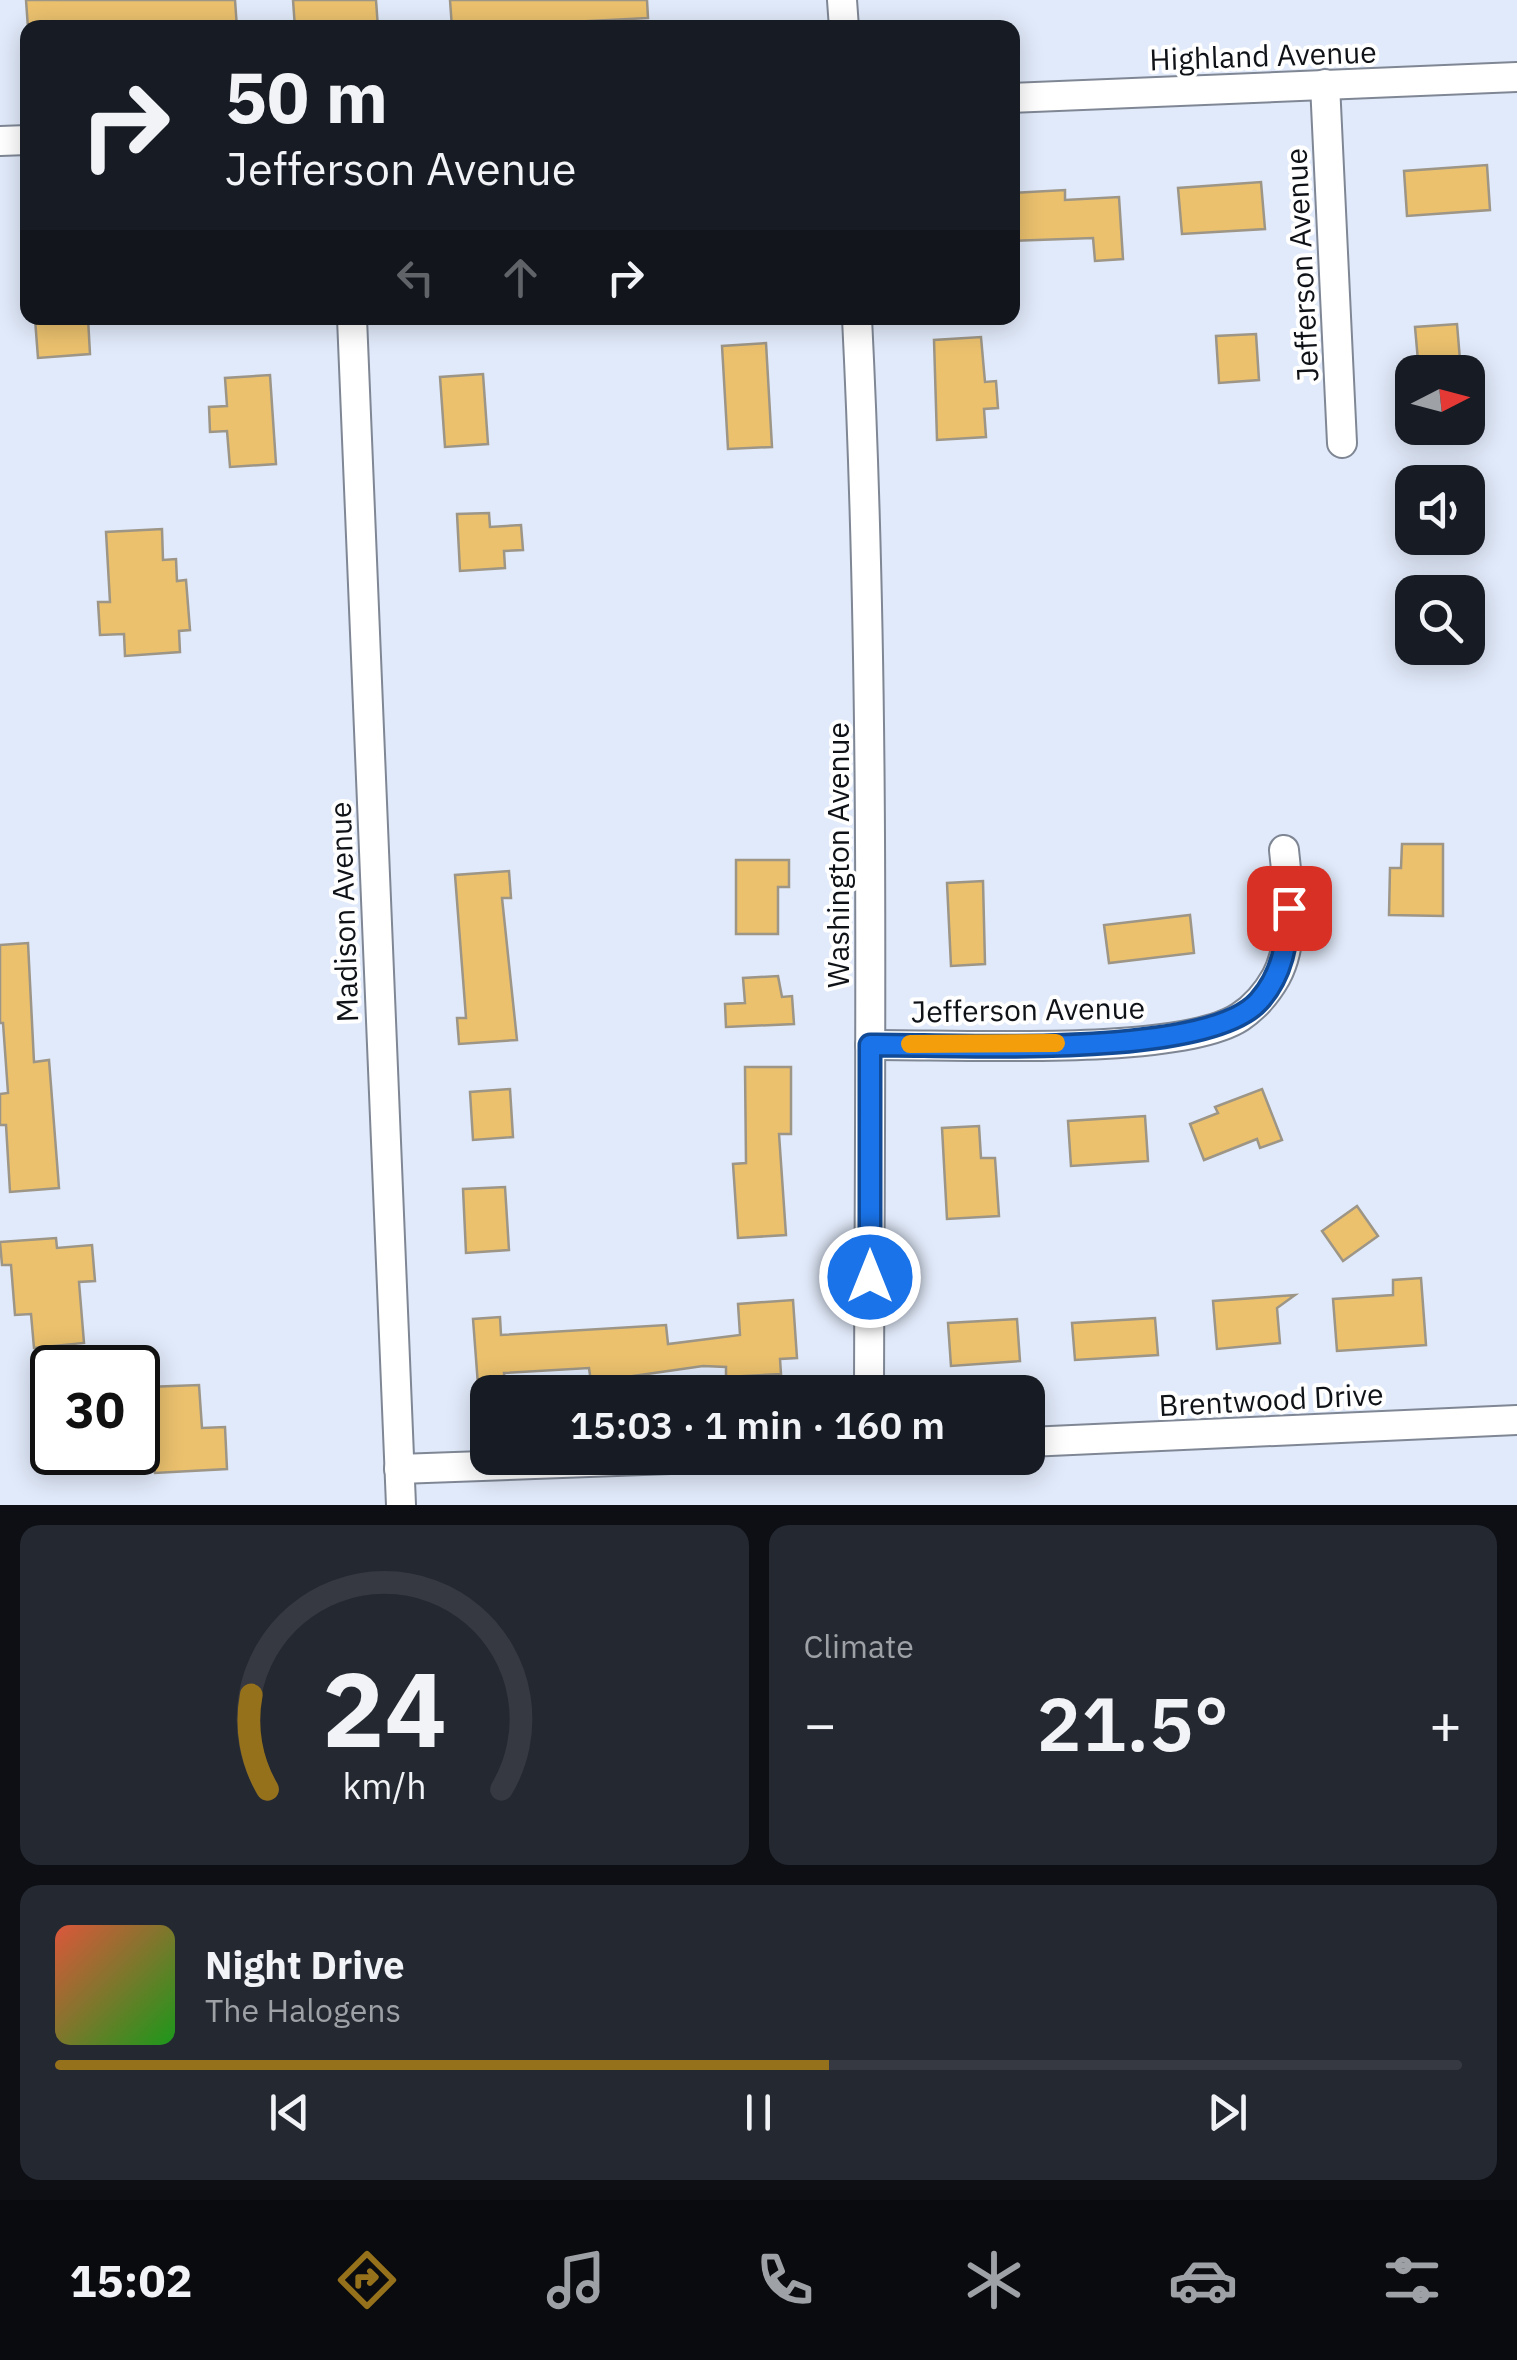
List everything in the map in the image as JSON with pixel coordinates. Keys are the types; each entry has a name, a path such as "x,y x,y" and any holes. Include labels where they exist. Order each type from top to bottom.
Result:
{"street":[{"name":"Highland Avenue","path":"1020,98 1517,76"},
{"name":"Jefferson Avenue","path":"1325,84 1342,443"},
{"name":"Madison Avenue","path":"352,325 401,1505"},
{"name":"Washington Avenue","path":"857,325 866,482 870,1375"},
{"name":"Jefferson Avenue","path":"870,1045 1138,1042 1208,1030 1238,1018 1258,1002 1282,965 1289,908 1284,850"},
{"name":"Brentwood Drive","path":"1045,1441 1517,1420"},
{"path":"399,1469 470,1466"}],"building":[{"path":"26,0 235,0 236,20 27,20"},
{"path":"293,0 376,0 377,20 294,20"},
{"path":"450,0 647,0 648,18 451,20"},
{"path":"1487,165 1490,210 1407,216 1404,171"},
{"path":"1261,182 1265,229 1182,234 1178,188"},
{"path":"1065,190 1065,200 1119,197 1123,259 1095,261 1093,238 1020,241 1020,193"},
{"path":"1457,324 1460,355 1417,355 1415,327"},
{"path":"35,325 88,325 90,354 38,358"},
{"path":"1256,334 1259,380 1219,383 1216,336"},
{"path":"981,337 985,382 996,381 998,408 984,409 986,437 937,440 934,340"},
{"path":"766,343 772,447 728,449 722,346"},
{"path":"483,374 488,444 445,447 440,377"},
{"path":"270,375 276,464 230,467 227,431 210,432 209,407 227,406 225,378"},
{"path":"489,513 490,527 521,525 523,550 504,551 505,568 460,571 457,514"},
{"path":"162,529 163,560 176,559 177,581 186,580 190,630 179,631 180,652 125,656 124,634 100,635 98,602 110,602 106,532"},
{"path":"1402,844 1443,844 1443,916 1389,915 1390,868 1401,868"},
{"path":"736,860 789,860 789,887 778,887 778,934 736,934"},
{"path":"509,871 511,898 502,898 517,1040 459,1044 457,1018 466,1018 455,875"},
{"path":"983,881 985,964 951,966 947,883"},
{"path":"1190,915 1194,953 1109,963 1104,925"},
{"path":"28,943 34,1062 49,1060 59,1188 10,1192 6,1125 0,1125 0,1094 8,1093 0,1023 0,945"},
{"path":"778,976 782,997 792,996 794,1024 726,1027 725,1004 745,1003 743,978"},
{"path":"745,1067 791,1067 791,1134 779,1134 786,1235 738,1238 733,1164 746,1163"},
{"path":"510,1089 513,1137 473,1140 470,1092"},
{"path":"1262,1089 1282,1140 1260,1148 1257,1139 1204,1160 1190,1124 1218,1113 1215,1107"},
{"path":"1145,1116 1148,1161 1071,1166 1068,1121"},
{"path":"979,1126 981,1158 995,1158 999,1216 947,1219 942,1128"},
{"path":"505,1187 509,1250 466,1253 463,1189"},
{"path":"1357,1206 1378,1236 1343,1261 1322,1231"},
{"path":"56,1238 57,1248 92,1245 95,1281 79,1282 84,1343 34,1345 31,1314 15,1315 11,1265 2,1265 0,1242"},
{"path":"1421,1278 1426,1345 1337,1351 1333,1299 1393,1295 1393,1280"},
{"path":"1295,1295 1277,1308 1280,1343 1217,1349 1213,1301"},
{"path":"793,1300 797,1358 780,1359 781,1374 726,1375 726,1367 703,1366 640,1375 590,1375 589,1368 477,1375 473,1319 500,1317 501,1335 666,1325 668,1344 740,1335 738,1304"},
{"path":"1155,1318 1158,1355 1075,1360 1072,1323"},
{"path":"1017,1319 1020,1361 951,1366 948,1323"},
{"path":"199,1385 202,1428 225,1427 227,1469 160,1473 160,1386"}],"slow traffic":[{"path":"910,1044 1056,1043"}],"route":[{"path":"870,1277 870,1045 1138,1042 1208,1030 1238,1018 1258,1002 1275,980 1282,965 1289,908"}]}
